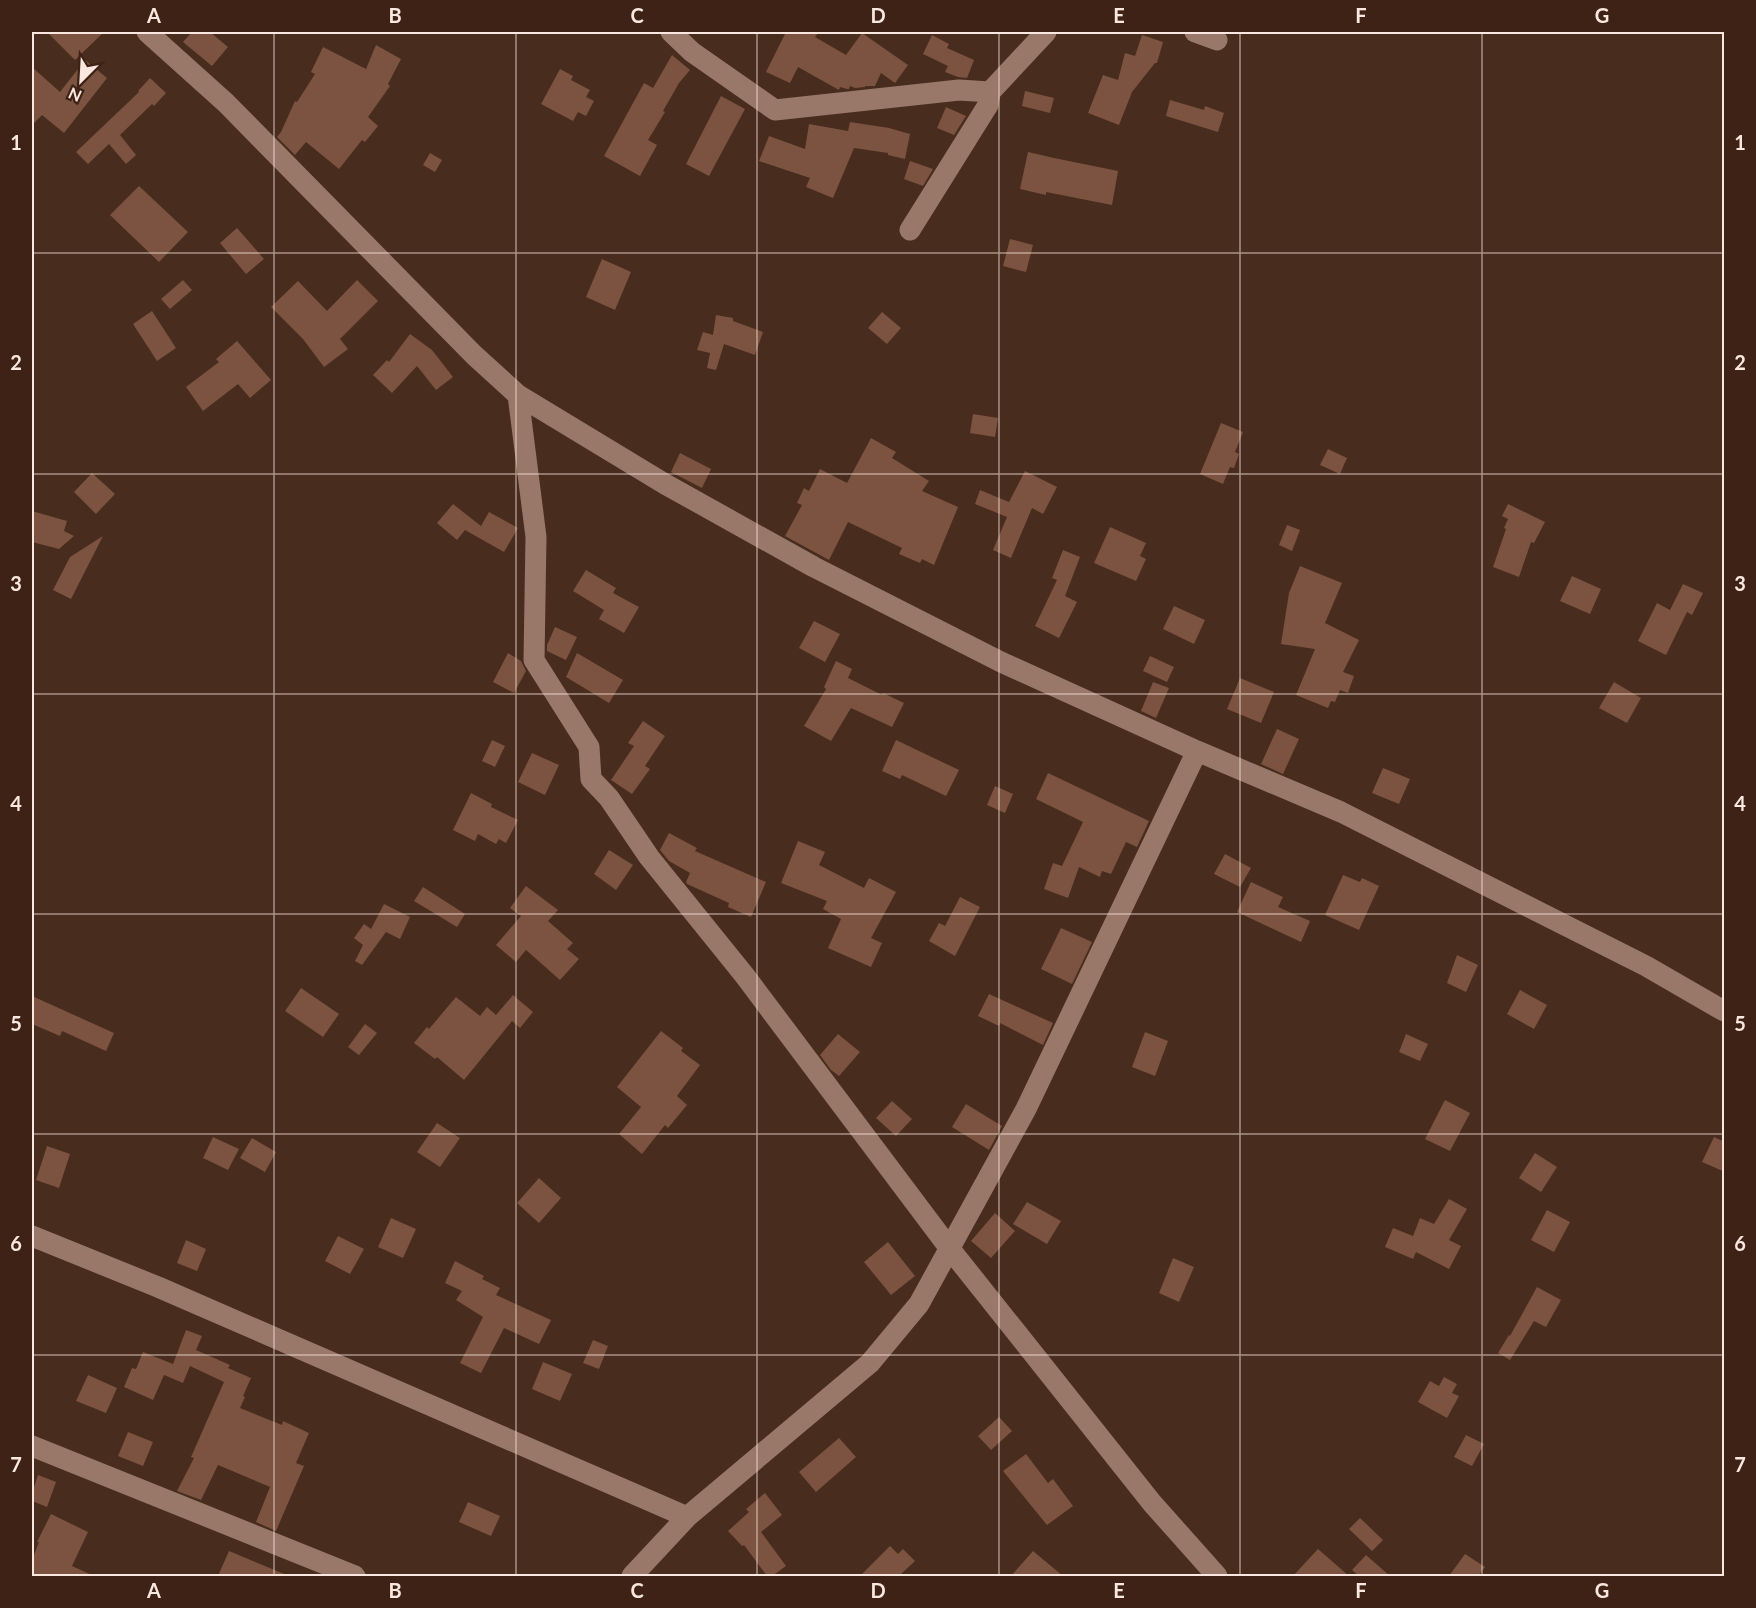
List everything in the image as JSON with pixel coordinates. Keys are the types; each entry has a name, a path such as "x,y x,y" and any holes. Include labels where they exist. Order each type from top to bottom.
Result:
{"street":[{"path":"147,32 226,103 474,355 518,395 665,484 814,567 1001,662 1197,751 1341,812 1646,966 1725,1011"},
{"path":"671,32 692,52 775,110 959,90 990,92"},
{"path":"910,230 988,105 990,92 1046,32"},
{"path":"1195,32 1216,40"},
{"path":"518,395 536,537 534,660 589,747 591,779 609,798 649,857 745,976 950,1249 1145,1494 1217,1576"},
{"path":"632,1576 687,1517 870,1363 919,1304 1026,1109 1197,751"},
{"path":"32,1236 158,1287 687,1517"},
{"path":"32,1446 355,1576"}],"building":[{"path":"47,32 104,32 75,60"},
{"path":"192,32 210,32 228,47 212,66 183,42"},
{"path":"786,32 819,32 815,37 846,55 862,33 908,65 895,83 881,73 875,86 855,88 850,86 849,89 840,87 839,90 798,67 790,83 766,72"},
{"path":"932,35 949,44 947,48 974,60 967,78 945,72 948,66 923,54"},
{"path":"1142,35 1163,42 1157,63 1132,92 1119,125 1088,113 1103,75 1118,80 1125,53 1135,56"},
{"path":"376,45 401,59 388,84 390,86 368,117 378,126 365,142 362,140 339,169 306,142 295,155 277,137 295,101 297,102 315,74 311,72 323,47 366,69"},
{"path":"672,55 690,70 679,83 648,140 657,145 640,176 604,156 644,83 653,88"},
{"path":"85,60 107,78 64,133 42,115 32,125 32,67 60,92"},
{"path":"560,69 573,76 571,80 590,90 586,97 594,101 586,116 578,112 573,121 541,104"},
{"path":"150,78 166,93 120,135 136,155 126,164 109,144 88,164 76,152 139,92"},
{"path":"1025,91 1054,98 1050,113 1022,106"},
{"path":"721,96 745,109 709,176 686,164"},
{"path":"1170,100 1204,110 1205,106 1224,113 1218,132 1166,116"},
{"path":"946,107 966,116 954,135 937,128"},
{"path":"850,122 910,134 905,159 888,155 888,153 854,148 833,198 806,187 810,178 759,161 769,136 805,149 809,124 848,131"},
{"path":"1028,152 1118,171 1112,205 1020,189"},
{"path":"430,153 442,160 435,172 423,165"},
{"path":"910,161 933,169 923,186 904,179"},
{"path":"139,186 188,232 159,262 110,215"},
{"path":"237,228 264,259 246,274 220,243"},
{"path":"1010,239 1033,245 1026,272 1003,266"},
{"path":"602,259 631,272 615,310 586,297"},
{"path":"183,280 192,290 170,309 161,299"},
{"path":"357,280 378,301 340,339 348,349 324,367 303,339 271,307 298,281 327,311"},
{"path":"152,311 176,348 157,361 133,324"},
{"path":"882,312 901,328 887,344 868,328"},
{"path":"716,315 733,318 733,321 763,332 755,355 724,344 716,370 707,368 710,353 697,350 703,332 713,335"},
{"path":"410,334 432,350 453,377 436,390 417,366 392,393 373,375 387,360 389,362"},
{"path":"237,341 271,380 250,398 238,384 203,411 186,387 219,362 216,359"},
{"path":"973,414 998,418 995,437 970,433"},
{"path":"1221,423 1243,432 1235,452 1239,454 1234,468 1230,467 1223,484 1200,474"},
{"path":"871,438 896,452 892,458 929,481 922,491 958,507 934,565 922,559 920,563 899,554 902,548 848,522 829,560 785,536 802,505 797,503 804,488 809,491 820,469 847,483"},
{"path":"1328,449 1347,458 1340,474 1320,465"},
{"path":"680,453 711,469 702,488 671,472"},
{"path":"1025,471 1057,487 1043,514 1032,508 1011,558 993,550 1007,517 975,504 980,490 1009,502"},
{"path":"92,473 115,494 96,514 74,492"},
{"path":"453,504 481,526 489,512 518,528 504,552 465,530 457,540 437,523"},
{"path":"1508,504 1545,522 1534,543 1531,542 1519,577 1493,567 1506,529 1504,528 1508,519 1502,516"},
{"path":"32,511 67,521 64,531 74,536 59,549 32,542"},
{"path":"1287,525 1300,530 1292,551 1279,545"},
{"path":"1110,527 1146,543 1140,556 1146,559 1136,581 1094,563"},
{"path":"103,536 71,599 53,590 70,557"},
{"path":"1063,550 1080,557 1065,596 1077,602 1059,638 1035,626 1057,580 1052,578"},
{"path":"1300,566 1342,583 1325,623 1359,640 1343,672 1354,676 1348,693 1340,690 1335,702 1331,701 1328,708 1296,695 1315,649 1281,644 1289,593"},
{"path":"586,570 616,588 613,593 639,607 624,633 599,619 604,610 573,591"},
{"path":"1572,576 1601,589 1590,614 1560,601"},
{"path":"1683,584 1703,593 1692,615 1687,612 1666,655 1638,641 1657,603 1670,610"},
{"path":"1174,606 1205,620 1194,644 1163,629"},
{"path":"814,621 840,634 825,662 799,648"},
{"path":"555,627 577,637 566,660 547,651 547,645"},
{"path":"508,653 521,661 526,671 514,693 493,682"},
{"path":"577,653 623,680 609,703 566,677"},
{"path":"1150,656 1174,667 1167,682 1143,671"},
{"path":"836,661 852,669 848,678 904,703 892,727 851,708 831,741 804,726 826,689 824,687"},
{"path":"1240,678 1274,692 1261,723 1227,709"},
{"path":"1153,682 1169,688 1156,718 1141,711"},
{"path":"1614,682 1641,698 1627,723 1599,708"},
{"path":"643,721 665,736 645,766 650,769 632,794 611,780 634,746 628,743"},
{"path":"1277,729 1299,739 1283,774 1261,764"},
{"path":"492,740 505,746 495,767 482,761"},
{"path":"896,740 959,770 946,796 902,775 900,779 882,771"},
{"path":"532,753 559,765 545,795 518,782"},
{"path":"1383,768 1410,779 1399,804 1372,793"},
{"path":"1048,773 1149,821 1137,847 1126,842 1111,874 1102,871 1100,877 1079,867 1068,898 1044,889 1053,863 1062,866 1083,822 1036,799"},
{"path":"995,786 1013,794 1005,813 987,805"},
{"path":"471,793 492,804 491,807 518,820 506,843 499,839 496,844 478,834 475,841 453,830"},
{"path":"669,833 697,848 695,851 766,882 751,917 728,907 729,903 687,884 690,873 669,861 660,850"},
{"path":"798,841 825,852 819,865 864,888 869,878 896,892 871,938 882,943 871,967 828,948 841,919 823,909 827,901 781,883"},
{"path":"609,850 633,865 616,890 594,874"},
{"path":"1225,854 1251,868 1240,887 1214,874"},
{"path":"1343,875 1360,882 1362,878 1379,886 1359,930 1325,915"},
{"path":"1251,882 1283,897 1278,907 1310,921 1301,942 1237,912"},
{"path":"526,886 558,910 548,921 573,943 567,949 579,959 560,980 526,950 516,962 496,945 521,916 510,908"},
{"path":"423,887 465,914 457,927 414,901"},
{"path":"960,897 980,907 955,956 929,941 939,923 945,926"},
{"path":"384,904 410,917 400,939 386,932 362,965 355,961 363,945 354,938 364,924 371,929"},
{"path":"1061,928 1092,942 1072,984 1041,969"},
{"path":"1457,955 1478,965 1466,992 1447,983"},
{"path":"301,988 339,1014 323,1037 285,1011"},
{"path":"1520,990 1547,1005 1534,1029 1507,1014"},
{"path":"989,994 1053,1023 1043,1045 1000,1023 999,1026 978,1016"},
{"path":"513,995 533,1012 520,1028 512,1021 464,1080 437,1057 435,1059 414,1043 456,997 480,1016 487,1007 496,1015"},
{"path":"32,996 114,1033 106,1051 62,1031 60,1036 32,1024"},
{"path":"365,1024 377,1033 359,1055 348,1047"},
{"path":"661,1031 683,1048 681,1051 700,1065 677,1096 687,1105 668,1128 665,1125 642,1154 619,1134 641,1107 617,1087"},
{"path":"1145,1032 1168,1041 1155,1076 1132,1067"},
{"path":"838,1034 860,1052 839,1076 831,1070 820,1055"},
{"path":"1406,1034 1428,1044 1420,1061 1399,1052"},
{"path":"1445,1100 1470,1113 1450,1151 1425,1139"},
{"path":"892,1101 912,1119 896,1136 876,1118"},
{"path":"966,1104 1002,1126 989,1150 952,1127"},
{"path":"437,1123 460,1138 440,1167 417,1152"},
{"path":"213,1137 239,1149 228,1170 203,1158"},
{"path":"1714,1137 1725,1142 1725,1172 1702,1162"},
{"path":"252,1138 276,1152 265,1172 240,1158"},
{"path":"47,1146 70,1154 59,1188 36,1180"},
{"path":"1535,1153 1557,1167 1541,1192 1519,1178"},
{"path":"539,1178 561,1198 539,1223 517,1203"},
{"path":"1449,1199 1467,1209 1449,1240 1461,1246 1449,1269 1416,1252 1413,1259 1385,1247 1393,1228 1413,1236 1420,1218 1434,1224"},
{"path":"1027,1202 1061,1221 1047,1244 1013,1224"},
{"path":"1547,1210 1570,1222 1554,1252 1531,1240"},
{"path":"995,1213 1015,1231 991,1258 971,1241"},
{"path":"391,1218 416,1229 403,1258 378,1247"},
{"path":"338,1236 364,1249 350,1274 325,1261"},
{"path":"186,1240 206,1249 197,1271 177,1263"},
{"path":"888,1242 915,1276 891,1295 864,1262"},
{"path":"1173,1258 1194,1267 1179,1302 1159,1293"},
{"path":"455,1261 484,1276 482,1279 500,1288 496,1295 551,1320 539,1344 504,1328 481,1373 460,1363 483,1317 456,1300 462,1291 445,1283"},
{"path":"1537,1287 1561,1300 1546,1327 1534,1321 1510,1360 1498,1353"},
{"path":"186,1330 202,1336 196,1350 230,1365 228,1368 251,1378 240,1408 282,1425 283,1421 309,1433 296,1463 304,1466 276,1531 256,1522 270,1487 218,1465 201,1500 177,1491 194,1458 191,1457 224,1382 190,1366 183,1383 164,1375 153,1400 124,1387 132,1368 136,1369 143,1352 173,1364"},
{"path":"593,1340 608,1346 599,1369 583,1363"},
{"path":"543,1362 572,1374 560,1401 532,1389"},
{"path":"88,1375 117,1388 106,1413 76,1401"},
{"path":"1444,1377 1457,1384 1452,1393 1459,1396 1447,1418 1418,1402 1430,1381 1439,1386"},
{"path":"999,1417 1012,1431 991,1450 978,1436"},
{"path":"128,1432 153,1442 143,1466 118,1456"},
{"path":"1466,1435 1484,1444 1472,1466 1454,1457"},
{"path":"839,1438 856,1457 816,1492 799,1472"},
{"path":"1026,1454 1048,1483 1053,1479 1073,1506 1047,1525 1003,1471"},
{"path":"38,1475 56,1482 47,1507 32,1501"},
{"path":"765,1493 782,1515 761,1532 786,1566 772,1576 767,1576 744,1545 742,1546 728,1531 749,1512 746,1509"},
{"path":"468,1502 500,1516 491,1536 459,1522"},
{"path":"51,1514 88,1532 72,1566 94,1576 32,1576 32,1560 39,1542 37,1542"},
{"path":"1360,1518 1383,1540 1372,1551 1349,1529"},
{"path":"890,1546 898,1554 903,1549 915,1561 899,1576 860,1576"},
{"path":"1318,1549 1349,1576 1293,1576"},
{"path":"229,1551 289,1576 218,1576"},
{"path":"1033,1551 1063,1576 1011,1576"},
{"path":"1465,1554 1485,1567 1478,1576 1449,1576"},
{"path":"1366,1555 1390,1576 1359,1576 1352,1570"}]}
